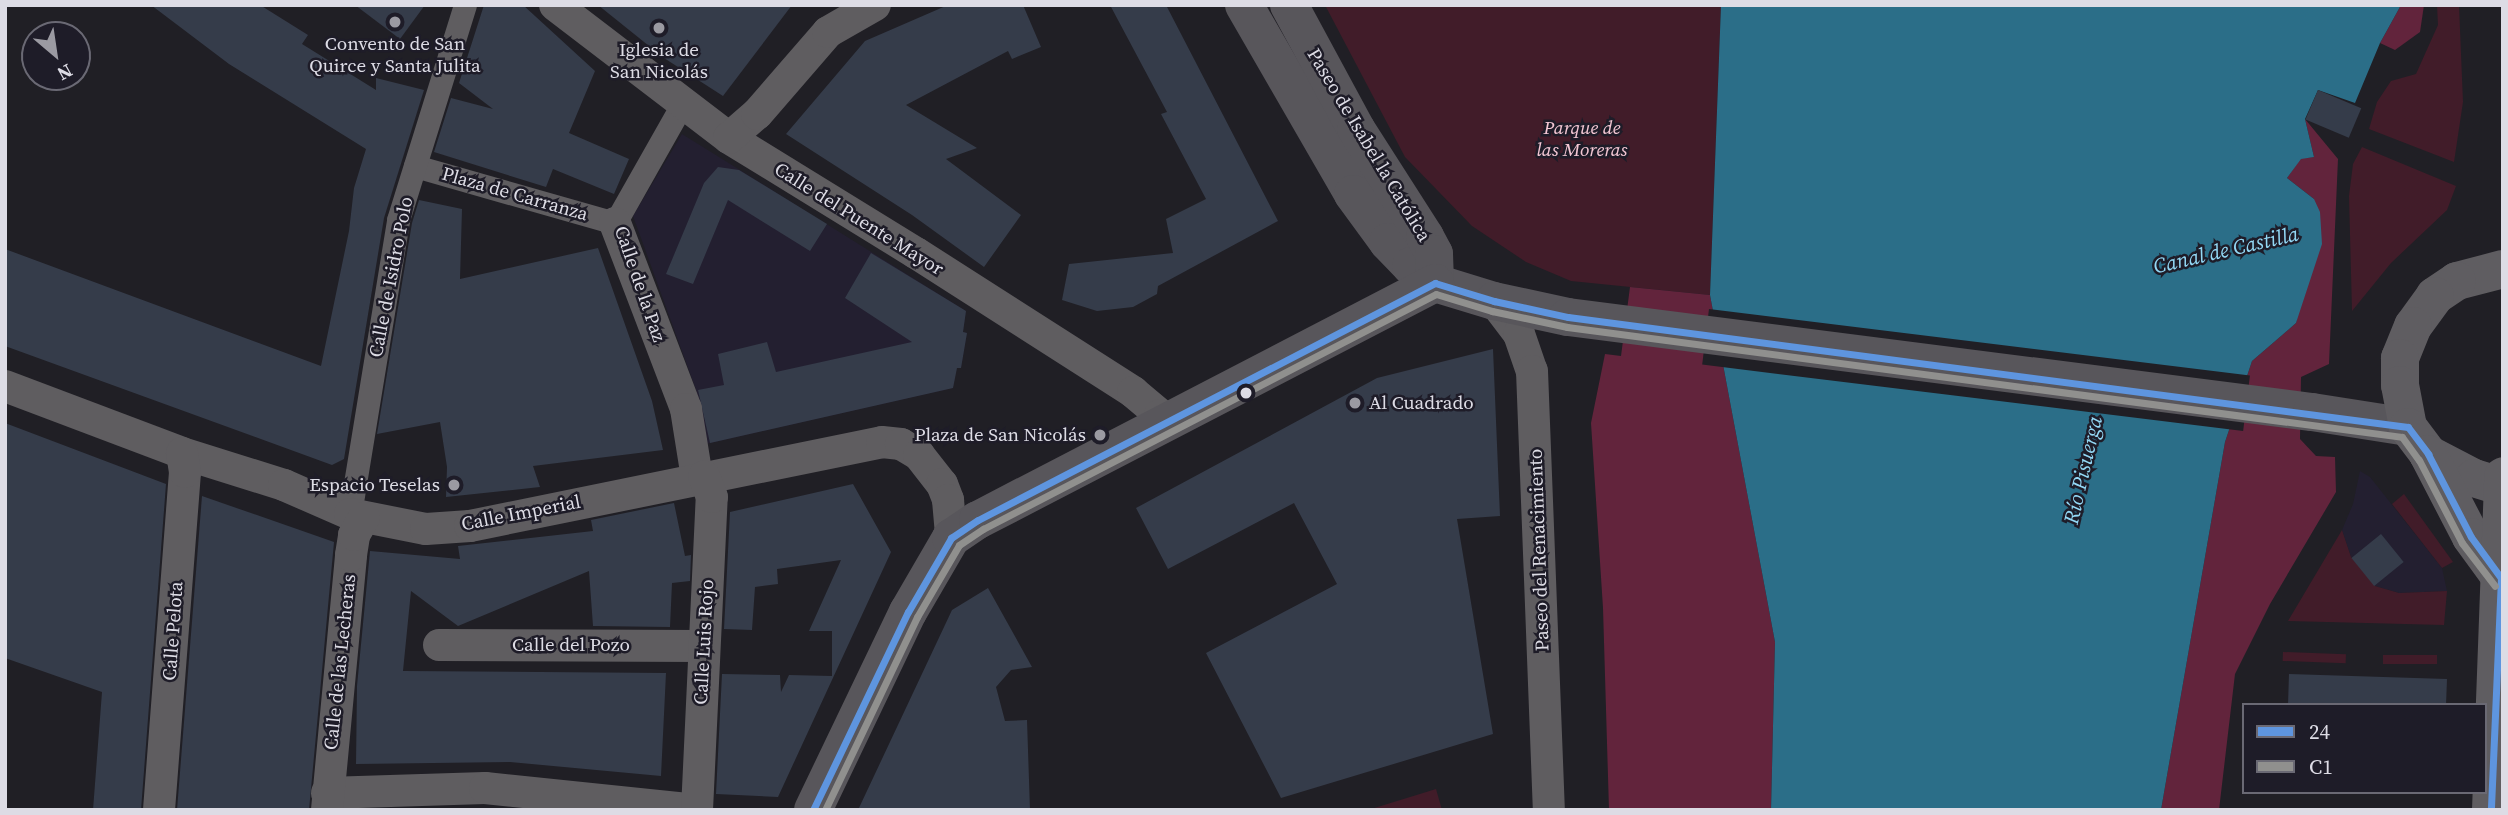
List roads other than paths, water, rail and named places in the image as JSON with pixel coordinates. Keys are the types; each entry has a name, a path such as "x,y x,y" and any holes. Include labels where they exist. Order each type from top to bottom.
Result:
{"highway":[{"path":"2501,578 2471,537 2418,441 2401,394 2400,358 2413,326 2435,296 2457,281 2503,269"},
{"path":"2418,441 2474,478 2502,487"},
{"path":"2491,810 2503,476"}],"main road":[{"name":"Paseo de Isabel la Católica","path":"1244,5 1353,194 1396,250 1411,266 1435,283"},
{"name":"Paseo de Isabel la Católica","path":"1289,5 1356,129 1434,254 1435,283"},
{"path":"813,810 908,612 951,538 978,520 1435,283 1494,301 1559,315 2312,412 2418,441"}],"street":[{"name":"Calle de Isidro Polo","path":"357,516 398,220 465,5"},
{"name":"Calle del Puente Mayor","path":"555,5 729,138 916,253 1133,392 1171,421"},
{"path":"729,138 757,114 828,32 875,5"},
{"name":"Calle de la Paz","path":"683,103 615,223 685,409 701,477"},
{"name":"Plaza de Carranza","path":"415,166 615,223"},
{"name":"Paseo del Renacimiento","path":"1494,301 1520,334 1532,371 1549,810"},
{"name":"Calle Imperial","path":"5,386 181,453 284,485 357,516 426,528 470,526 882,442 901,444 919,455 942,484 948,500 951,538"},
{"name":"Calle Pelota","path":"159,810 185,472 181,453"},
{"name":"Calle Luis Rojo","path":"697,810 712,497 701,477"},
{"name":"Calle de las Lecheras","path":"327,801 357,516"},
{"name":"Calle del Pozo","path":"439,645 703,646"},
{"path":"327,801 485,788 697,810"}],"water":[{"path":"1721,5 2401,5 2380,43 2355,103 2318,90 2305,119 2314,157 2301,159 2287,178 2314,199 2320,212 2322,244 2296,323 2252,361 2225,442 2161,810 1771,810 1775,642 1710,295"}],"place":[{"name":"Convento de San Quirce y Santa Julita","path":"395,22"},
{"name":"Iglesia de San Nicolás","path":"659,28"},
{"name":"Al Cuadrado","path":"1355,403"},
{"name":"Plaza de San Nicolás","path":"1100,435"},
{"name":"Espacio Teselas","path":"454,485"}],"park label":[{"name":"Parque de las Moreras","path":"1582,139"}],"water label":[{"name":"Canal de Castilla","path":"2226,250"},
{"name":"Río Pisuerga","path":"2083,470"}]}
